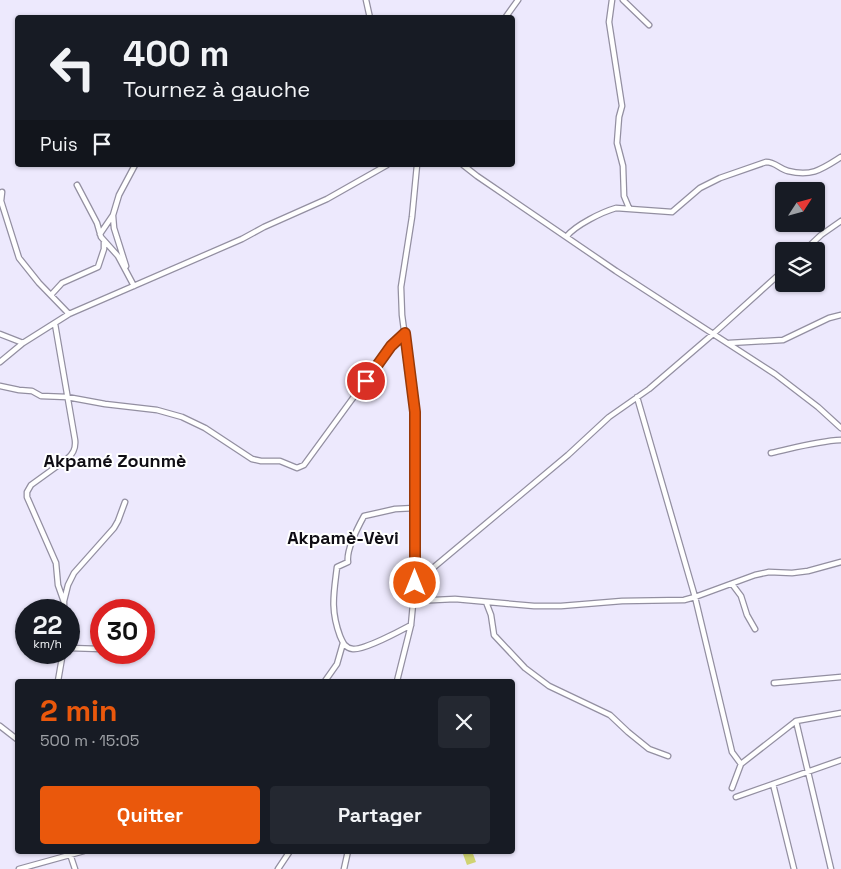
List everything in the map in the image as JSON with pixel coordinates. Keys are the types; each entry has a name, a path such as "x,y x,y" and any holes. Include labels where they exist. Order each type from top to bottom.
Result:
{"street":[{"path":"366,0 369,15"},
{"path":"507,15 518,0"},
{"path":"612,0 609,22 622,106 617,143 623,166 624,196 629,208"},
{"path":"623,0 649,25"},
{"path":"567,236 573,228 608,210 616,208 672,212 700,188 720,178 759,164 771,162 788,171 814,172 841,157"},
{"path":"100,234 113,215 119,195 134,167"},
{"path":"0,362 23,343 69,314 242,239 327,199 383,167"},
{"path":"398,679 411,625 415,583 415,412 405,333 402,287 417,167"},
{"path":"465,167 616,271 775,374 818,407 841,428"},
{"path":"77,185 97,223 104,242 118,256 134,286"},
{"path":"2,192 1,201 19,258 69,314"},
{"path":"113,215 114,228 126,260 127,270"},
{"path":"814,242 841,221"},
{"path":"51,295 62,283 98,267 104,250 104,242"},
{"path":"415,583 568,455 609,417 637,397 713,334 775,278"},
{"path":"727,344 783,340 829,318 841,315"},
{"path":"55,324 75,440 75,450 67,459 31,485 27,492 27,497 55,558 58,585 63,599"},
{"path":"1,333 23,343"},
{"path":"0,386 32,391 41,396 67,397 157,410 182,417 205,428 252,459 280,461 292,467 300,468 349,405 391,346 405,333"},
{"path":"637,397 695,597 732,752 741,764"},
{"path":"771,454 829,440 841,440"},
{"path":"65,599 68,585 74,573 114,528 125,502"},
{"path":"326,679 337,664 343,643 334,615 333,597 337,566 348,562 347,556 364,516 415,508"},
{"path":"414,601 447,599 534,606 561,606 622,601 684,600 755,575 769,572 792,573 808,571 841,562"},
{"path":"732,584 741,596 747,615 755,629"},
{"path":"486,602 491,615 494,635 525,668 549,686 610,715 649,748 668,756"},
{"path":"343,643 350,648 358,649 389,637 411,625"},
{"path":"58,679 61,664"},
{"path":"774,683 841,677"},
{"path":"732,788 741,764 796,721 841,713"},
{"path":"796,721 831,869"},
{"path":"0,726 15,738"},
{"path":"736,797 841,760"},
{"path":"773,784 794,869"},
{"path":"19,869 70,854 75,869"},
{"path":"278,869 288,854"},
{"path":"344,869 347,854"}],"green space":[{"path":"463,854 473,854 476,862 467,865"}],"district":[{"name":"Akpamé Zounmè","path":"115,461"},
{"name":"Akpamè-Vèvi","path":"343,538"}],"route":[{"path":"366,381 391,346 405,333 415,412 415,583"}]}
